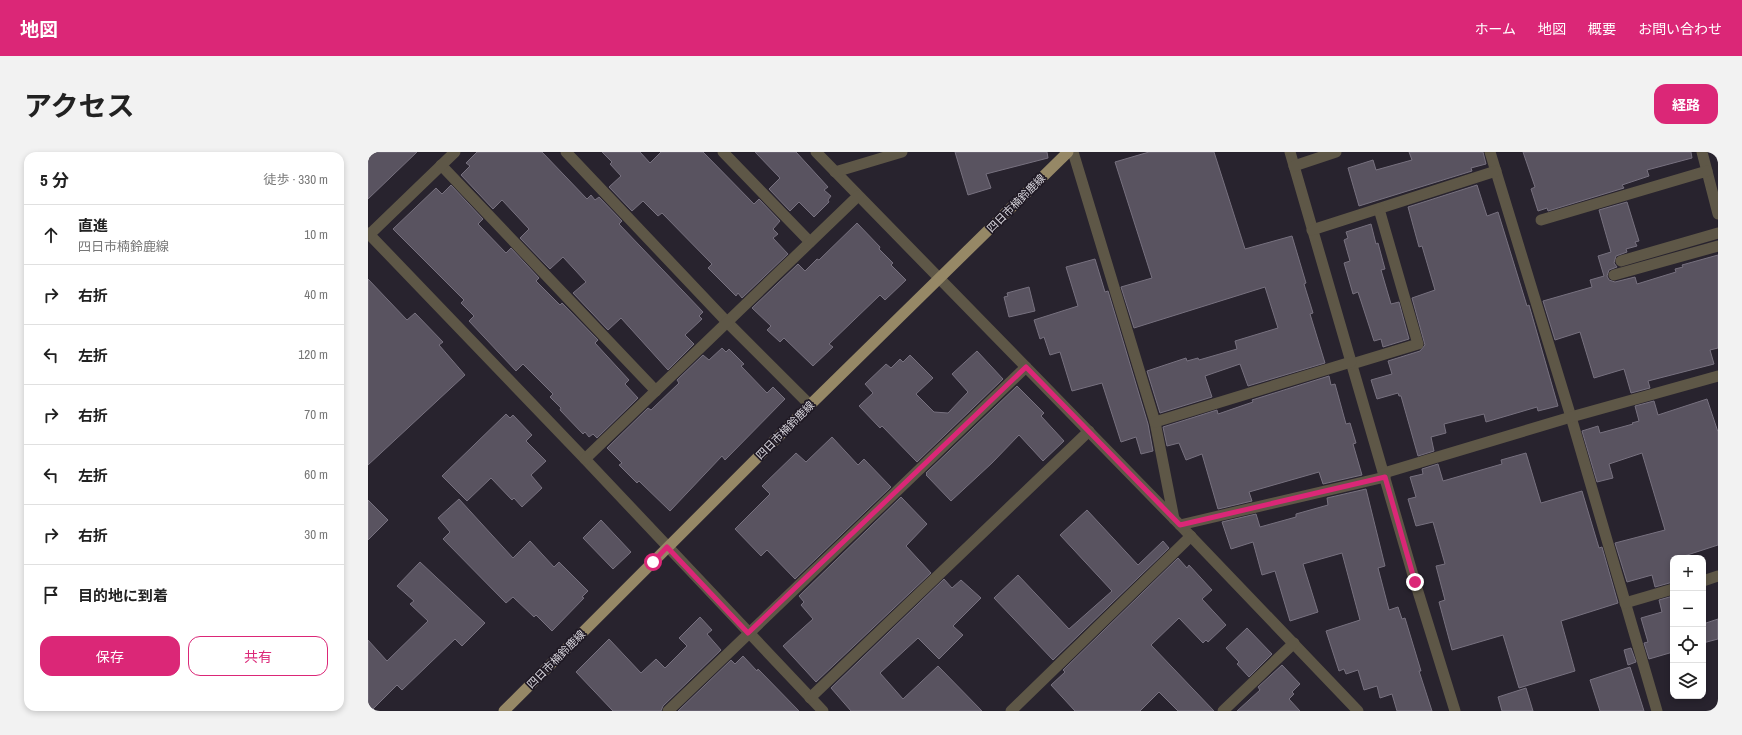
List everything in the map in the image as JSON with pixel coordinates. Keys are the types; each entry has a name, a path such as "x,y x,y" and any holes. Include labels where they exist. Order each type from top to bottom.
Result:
{"main road":[{"name":"四日市楠鈴鹿線","path":"504,711 810,405 1068,152"}],"street":[{"path":"455,152 369,234 586,459 667,547 823,711"},
{"path":"566,152 727,322 810,405"},
{"path":"722,152 810,242"},
{"path":"816,152 1191,536 1358,711"},
{"path":"835,172 902,152"},
{"path":"1073,152 1155,422 1177,522"},
{"path":"1290,152 1415,582 1455,711"},
{"path":"1294,166 1336,152"},
{"path":"1490,152 1571,418 1657,711"},
{"path":"1702,152 1718,214"},
{"path":"442,165 656,391"},
{"path":"1541,220 1707,170"},
{"path":"1312,230 1496,171"},
{"path":"586,459 858,196"},
{"path":"1155,422 1418,344 1379,209"},
{"path":"1621,261 1718,233"},
{"path":"1614,275 1718,246"},
{"path":"668,711 1026,367"},
{"path":"1177,522 1384,475 1571,418 1718,376"},
{"path":"810,698 1088,431"},
{"path":"1011,711 1191,536"},
{"path":"1706,580 1718,576"},
{"path":"1625,603 1670,590"},
{"path":"1223,711 1294,643"}],"building":[{"path":"368,152 417,152 368,199"},
{"path":"477,152 542,152 587,199 591,195 595,200 599,197 622,221 619,224 703,312 699,316 702,319 685,335 694,344 668,370 621,318 608,330 573,293 586,282 563,257 550,269 520,238 529,229 502,200 493,209 461,175 470,166 466,163"},
{"path":"602,152 640,152 650,163 661,152 703,152 754,204 759,199 780,221 773,229 778,234 773,238 788,254 742,298 738,293 736,296 708,268 712,264 662,213 658,216 643,201 632,211 609,187 621,176 610,164 612,162"},
{"path":"755,152 796,152 828,187 824,190 831,196 828,200 829,202 814,217 799,202 790,211 769,189 780,178"},
{"path":"955,152 1047,152 1048,158 986,174 991,188 968,195"},
{"path":"1149,152 1214,152 1245,249 1292,236 1313,313 1310,314 1325,363 1248,386 1240,364 1205,376 1212,397 1160,413 1147,371 1186,358 1187,361 1198,358 1199,360 1237,349 1235,341 1278,328 1265,287 1134,328 1121,287 1152,278 1115,162"},
{"path":"1409,152 1483,152 1486,164 1471,168 1472,171 1359,206 1348,168 1373,160 1376,170 1412,160"},
{"path":"1523,152 1691,152 1692,158 1647,170 1649,176 1622,185 1624,188 1548,211 1547,208 1538,211 1531,189 1535,187"},
{"path":"451,185 483,219 478,224 506,253 511,248 539,278 536,281 560,305 562,303 598,340 595,343 629,380 625,384 638,398 597,438 593,434 589,437 585,432 583,434 550,397 553,394 523,364 516,371 469,321 474,316 461,303 464,300 393,229 436,188 442,194"},
{"path":"1477,185 1487,216 1498,212 1527,306 1529,305 1558,406 1538,411 1537,407 1486,422 1484,414 1444,424 1446,433 1431,437 1434,451 1418,456 1401,396 1399,396 1398,393 1377,399 1371,380 1392,374 1388,361 1420,351 1425,345 1412,298 1435,290 1422,246 1419,247 1408,207"},
{"path":"1627,202 1639,241 1635,242 1637,246 1626,249 1627,252 1616,256 1614,263 1617,267 1609,270 1607,276 1609,280 1615,282 1635,277 1637,284 1676,272 1675,269 1683,267 1682,265 1718,255 1718,348 1710,350 1714,364 1648,381 1650,388 1631,393 1624,369 1594,378 1580,332 1555,340 1543,301 1592,287 1590,280 1604,276 1598,256 1611,252 1599,210"},
{"path":"857,223 880,247 879,249 893,263 891,265 906,280 885,300 880,295 829,344 833,347 813,366 784,338 780,342 767,330 771,326 752,308 798,264 805,271 817,259 819,260"},
{"path":"1371,224 1385,269 1381,270 1391,304 1399,302 1409,339 1383,347 1381,339 1374,341 1358,292 1353,294 1344,263 1350,261 1344,240 1348,238 1346,232"},
{"path":"1095,259 1105,292 1108,291 1148,424 1153,451 1141,454 1136,437 1121,442 1102,383 1072,391 1060,352 1050,355 1044,337 1040,339 1034,320 1078,306 1066,267"},
{"path":"368,279 407,320 415,313 443,342 439,345 465,375 368,465"},
{"path":"1029,287 1035,311 1009,317 1004,297 1008,296 1007,293"},
{"path":"722,348 726,352 729,349 744,364 741,366 767,393 773,387 785,399 725,460 722,456 670,511 639,481 637,483 619,465 622,463 607,448 648,408 651,410 679,383 677,380 703,355 709,360"},
{"path":"977,351 1003,379 917,462 882,426 880,428 859,406 873,393 865,384 886,364 891,368 900,359 903,362 910,355 933,378 916,394 934,412 948,413 968,392 952,374"},
{"path":"1329,376 1331,385 1335,384 1346,424 1350,423 1356,443 1353,444 1362,475 1323,484 1319,472 1249,492 1252,501 1218,509 1202,454 1186,460 1179,443 1167,446 1163,427 1217,410 1218,414 1253,402 1252,400"},
{"path":"1017,386 1044,413 1041,416 1064,441 1043,461 1019,435 992,463 951,501 926,475 926,473"},
{"path":"1707,399 1718,432 1718,545 1687,555 1670,555 1670,583 1655,587 1652,575 1627,582 1615,543 1665,530 1642,453 1609,464 1613,478 1597,482 1582,431 1598,426 1600,433 1633,424 1632,423 1639,421 1635,406 1654,401 1658,415"},
{"path":"506,414 510,418 513,415 532,435 526,441 546,461 531,475 542,488 522,507 514,498 512,500 491,478 467,501 442,476"},
{"path":"832,437 858,465 864,459 891,487 795,579 767,550 761,556 735,529 770,494 762,486 796,453 806,462"},
{"path":"1526,453 1541,503 1582,491 1599,548 1602,547 1618,603 1561,621 1575,671 1519,688 1503,635 1452,650 1439,602 1445,600 1436,566 1445,564 1433,522 1416,526 1408,499 1416,497 1410,477 1423,474 1422,469 1438,464 1443,481 1502,464 1501,460"},
{"path":"1366,489 1385,566 1378,568 1389,610 1398,607 1402,619 1405,618 1421,671 1419,671 1432,711 1397,711 1392,694 1380,698 1377,686 1364,690 1358,670 1346,674 1344,669 1339,671 1326,631 1360,620 1342,553 1303,564 1318,612 1290,621 1275,571 1262,575 1253,542 1231,549 1222,522 1256,514 1260,527 1296,517 1296,514 1328,505 1327,498"},
{"path":"901,497 927,524 906,546 931,573 816,682 783,646 813,619 801,605 804,602 799,596"},
{"path":"459,499 513,558 530,541 554,567 559,562 588,591 582,597 584,598 552,631 536,615 534,617 513,597 506,603 443,539 450,532 438,518"},
{"path":"368,500 388,520 368,540"},
{"path":"1087,510 1138,565 1163,541 1169,548 1053,660 994,598 1018,575 1069,629 1112,591 1060,535"},
{"path":"601,520 631,552 613,569 583,538"},
{"path":"1178,558 1187,568 1189,565 1212,590 1202,599 1226,625 1208,642 1206,640 1203,643 1179,618 1151,645 1214,711 1178,711 1159,692 1140,711 1075,711 1051,685 1065,672 1063,670"},
{"path":"420,562 485,623 462,646 455,639 402,690 397,685 371,711 368,711 368,640 387,661 428,621 410,604 414,601 397,586"},
{"path":"944,579 952,588 961,580 981,598 953,626 963,635 939,659 918,638 880,673 903,699 938,666 982,711 851,711 831,688"},
{"path":"1670,597 1670,653 1649,659 1644,643 1648,642 1641,618 1662,612 1659,600"},
{"path":"700,617 712,630 707,634 721,650 663,706 661,711 613,711 576,672 609,639 641,673 656,659 665,668 687,646 679,638"},
{"path":"1718,619 1718,639 1706,642 1706,623"},
{"path":"1247,628 1272,654 1249,677 1237,664 1239,662 1226,648"},
{"path":"1631,648 1636,662 1628,665 1624,650"},
{"path":"743,656 757,671 758,669 799,711 678,711 731,660 735,664"},
{"path":"1282,665 1300,684 1292,692 1294,694 1289,699 1300,711 1237,711 1260,690 1258,687"},
{"path":"1630,667 1644,711 1600,711 1590,680"},
{"path":"1526,688 1533,711 1502,711 1498,697"}],"route":[{"path":"653,562 667,547 748,633 1026,367 1180,525 1385,477 1415,582"}]}
